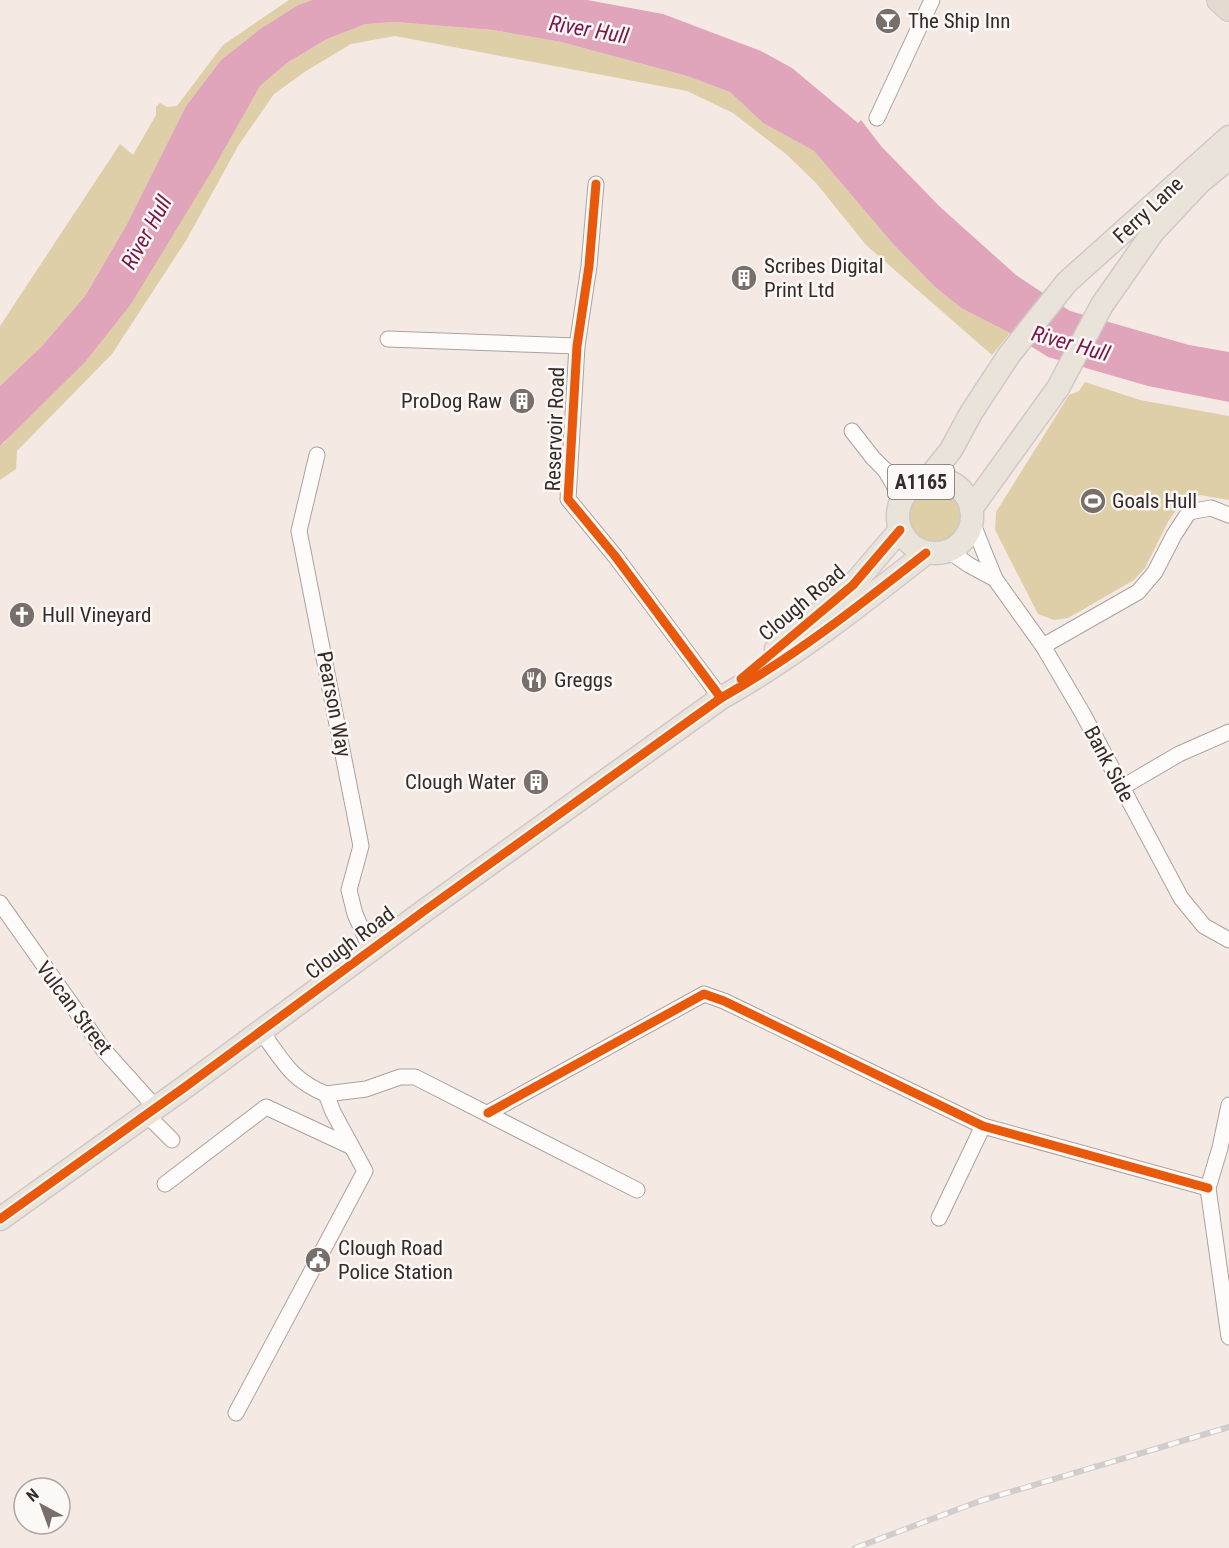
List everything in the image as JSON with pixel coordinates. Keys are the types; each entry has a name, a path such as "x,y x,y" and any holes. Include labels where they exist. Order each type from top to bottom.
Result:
{"highway":[{"path":"1219,0 1229,9"}],"main road":[{"name":"Ferry Lane","path":"914,488 951,450 971,413 1009,355 1067,282 1229,137"},
{"name":"Ferry Lane","path":"972,516 1058,388 1102,305 1153,232 1200,182 1229,158"},
{"name":"A1165","path":"926,553 909,543 900,530 898,513 914,488 942,480 958,487 967,498 972,516 963,541 949,551"},
{"name":"Clough Road","path":"721,698 764,658 853,585 900,530"},
{"path":"926,553 949,551"},
{"name":"Clough Road","path":"0,1219 721,698 767,672 926,553"}],"street":[{"path":"878,118 932,0"},
{"name":"Reservoir Road","path":"596,184 589,266 577,346 568,499 615,556 721,698"},
{"name":"Reservoir Road","path":"388,339 577,346"},
{"path":"852,431 885,470 914,488"},
{"name":"Pearson Way","path":"317,455 299,531 361,846 349,890 355,914 371,950"},
{"path":"1043,646 1138,592 1155,572 1189,512 1211,508 1229,515"},
{"name":"Bank Side","path":"972,516 994,579 1043,646 1083,714 1181,898 1204,926 1229,940"},
{"name":"Bank Side","path":"949,551 994,579"},
{"path":"1122,788 1179,754 1229,732"},
{"name":"Vulcan Street","path":"0,903 103,1049 172,1140"},
{"path":"488,1113 704,994 724,1001 983,1126 1208,1188"},
{"path":"261,1031 292,1074 307,1086 326,1094 366,1089 400,1077 416,1077 637,1190"},
{"path":"236,1413 365,1171 333,1112 326,1094"},
{"path":"1229,1105 1220,1148 1208,1188 1229,1337"},
{"path":"165,1184 266,1107 352,1147"},
{"path":"939,1218 983,1126"}],"shaded area":[{"path":"289,0 312,0 298,5 260,29 221,60 186,106 126,226 85,296 42,346 0,386 0,326 120,144 133,155 156,115 156,107 160,103 167,107 177,106 223,45"},
{"path":"395,22 493,30 561,42 687,76 730,92 763,123 814,151 893,244 934,286 961,308 1010,333 992,355 866,245 816,183 786,154 733,113 687,91 395,36 351,44 306,71 274,94 238,146 187,239 112,354 17,451 16,469 0,480 0,446 260,86 287,63 327,39 366,24"},
{"name":"Goals Hull","path":"1085,382 1140,400 1229,416 1229,500 1200,495 1183,501 1169,520 1145,568 1134,580 1068,618 1054,620 1038,614 995,530 996,512 1069,395 1079,391"},
{"path":"935,491 945,493 954,499 960,508 962,518 960,528 954,537 945,543 935,545 925,543 916,537 910,528 908,518 910,508 916,499 925,493"}],"water":[{"name":"River Hull","path":"312,0 587,0 663,14 761,51 792,68 858,123 861,120 881,146 939,206 1016,275 1070,311 1189,345 1229,352 1229,402 1148,386 1048,357 1010,333 961,308 934,286 893,244 814,151 763,123 730,92 687,76 561,42 493,30 395,22 366,24 327,39 287,63 260,86 213,169 131,304 85,362 0,446 0,386 42,346 85,296 126,226 186,106 221,60 260,29 298,5"}],"railway":[{"path":"855,1548 980,1501 1229,1427"}],"cycle path":[{"path":"596,184 589,266 577,346 568,499 615,556 721,698"},
{"path":"741,679 853,585 900,530"},
{"path":"0,1219 721,698 826,630 926,553"},
{"path":"488,1113 704,994 724,1001 983,1126 1208,1188"}],"place":[{"name":"The Ship Inn","path":"888,21"},
{"name":"Scribes Digital Print Ltd","path":"744,278"},
{"name":"ProDog Raw","path":"522,401"},
{"name":"Goals Hull","path":"1093,501"},
{"name":"Hull Vineyard","path":"22,615"},
{"name":"Greggs","path":"534,680"},
{"name":"Clough Water","path":"536,782"},
{"name":"Clough Road Police Station","path":"318,1260"}]}
